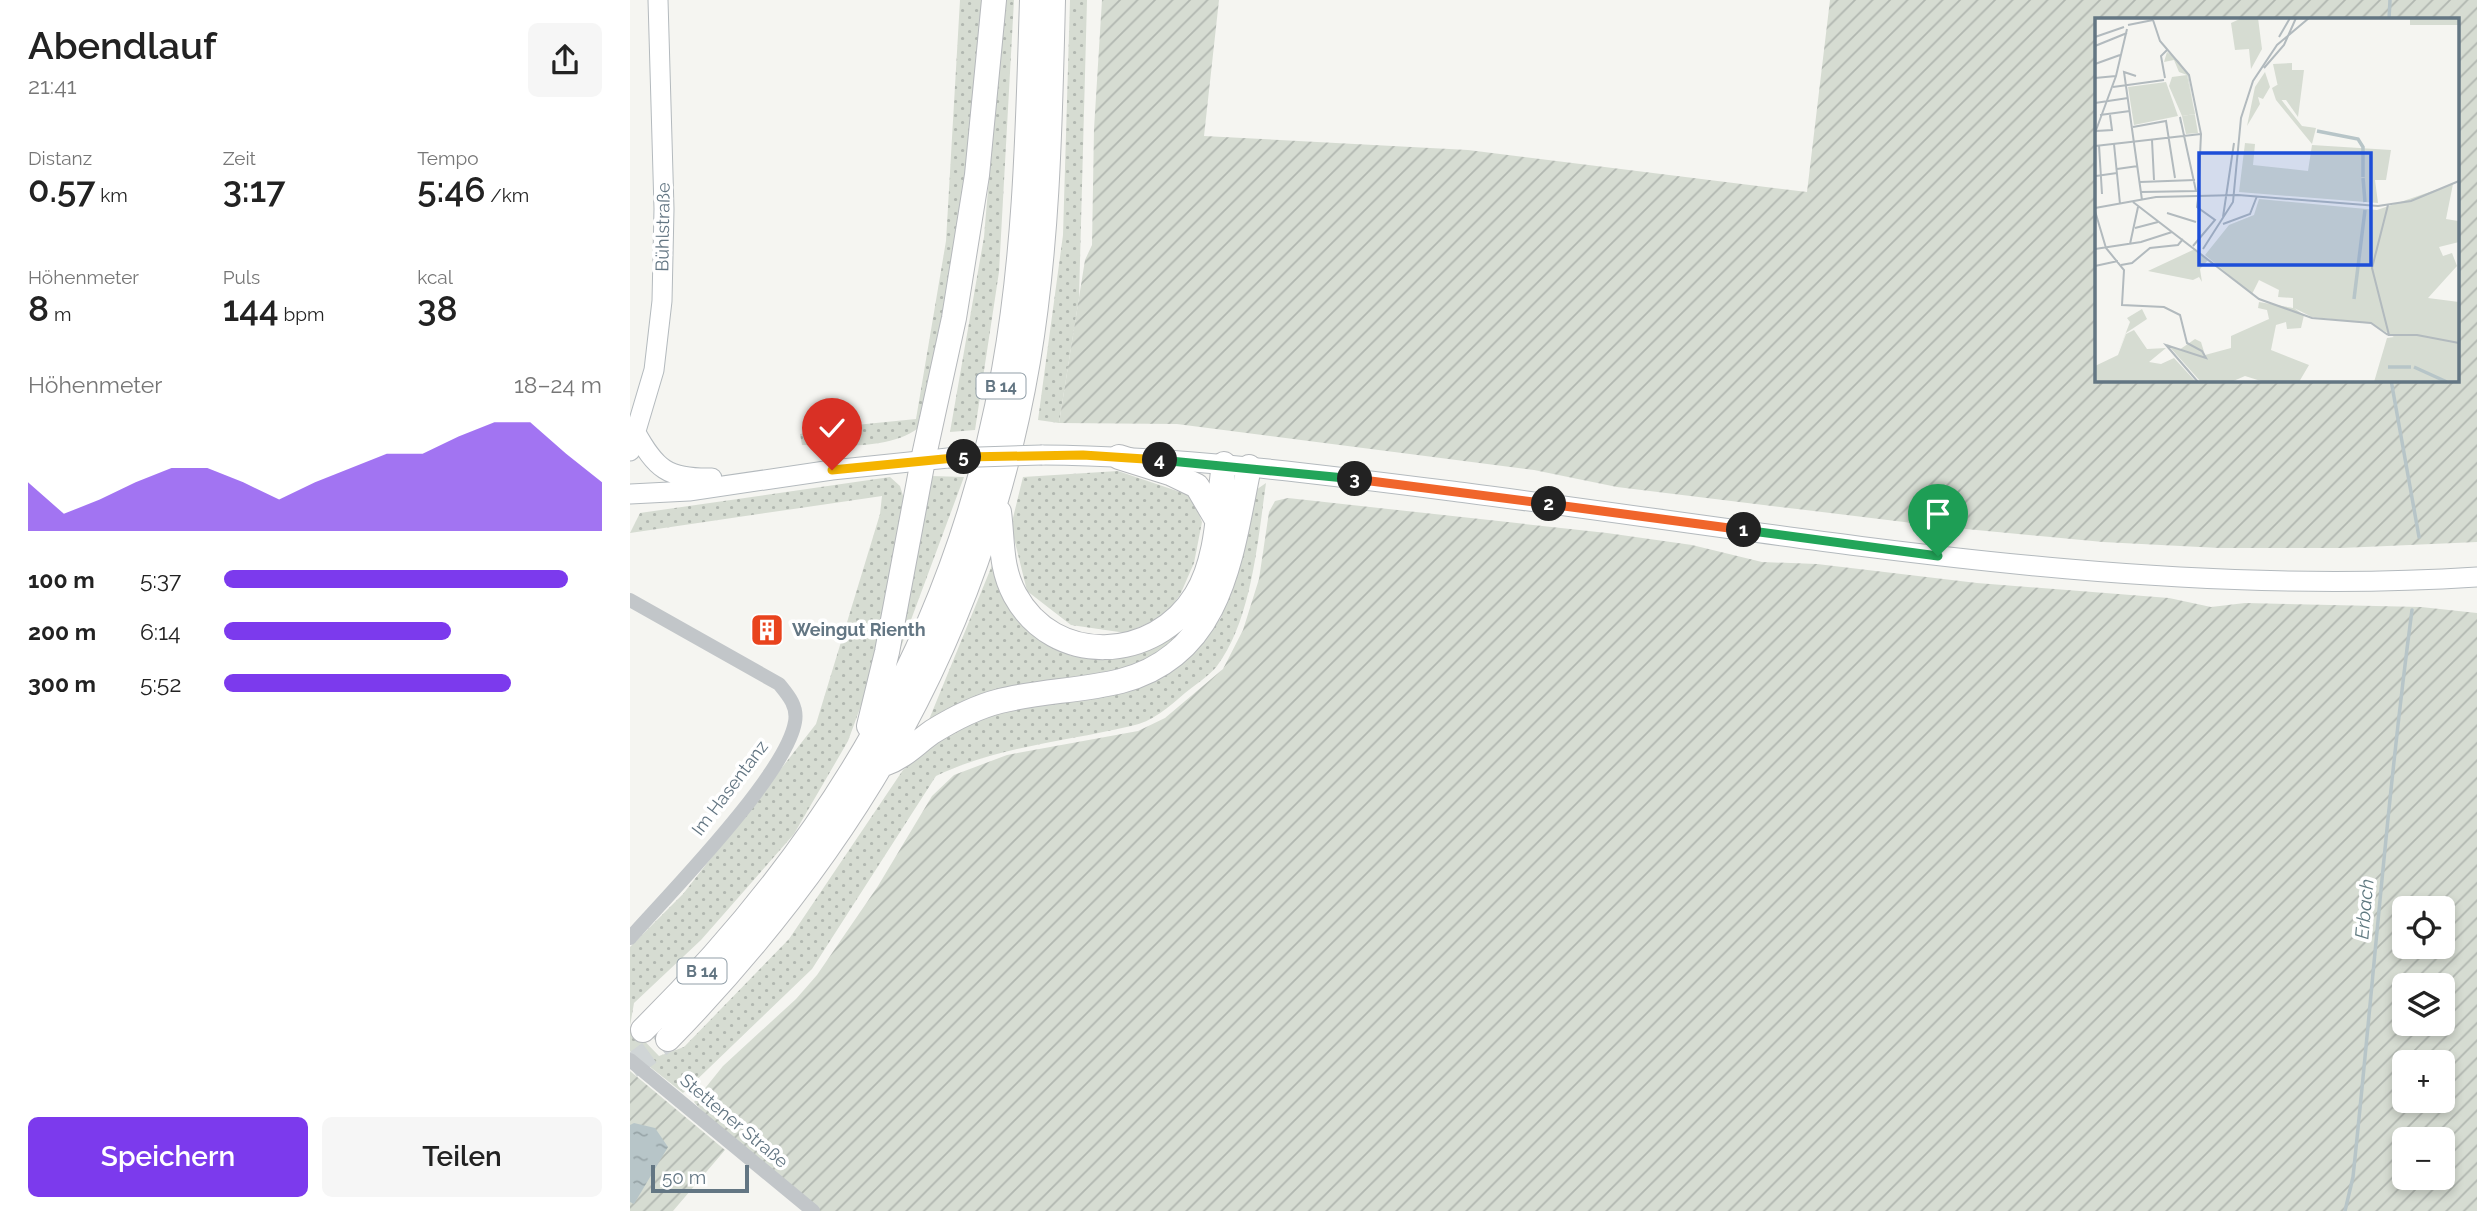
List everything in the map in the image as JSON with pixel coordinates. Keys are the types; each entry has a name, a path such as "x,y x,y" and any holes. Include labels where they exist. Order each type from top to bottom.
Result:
{"highway":[{"path":"994,0 986,104 954,318 923,460 887,652 869,718 875,756 901,758 931,733 961,715 999,701 1119,681 1150,671 1178,653 1204,624 1220,593 1249,467"},
{"name":"B 14","path":"643,1030 706,966 757,908 819,824 875,756 951,568 982,471 999,399 1020,250 1032,0"},
{"name":"B 14","path":"667,1040 726,980 817,867 875,756 951,628 997,492 1021,395 1037,290 1048,161 1053,0"},
{"path":"1119,457 1170,472 1197,486 1217,520"},
{"name":"B 14","path":"997,492 1003,565 1016,597 1028,614 1046,629 1086,646 1112,648 1140,643 1162,632 1183,613 1198,593 1211,555 1224,464"}],"main road":[{"name":"Bühlstraße","path":"630,451 654,370 662,301 664,209 658,0"},
{"path":"635,431 651,458 666,472 693,478 790,475"},
{"path":"630,494 689,491 790,475 948,458 1042,455 1119,457 1224,464 1377,481 1938,556 2099,572 2336,582 2477,577"}],"street":[{"name":"Im Hasentanz","path":"630,600 779,684 792,701 795,721 783,751 756,792 630,937"},
{"name":"Stettener Straße","path":"630,1060 813,1211"}],"shaded area":[{"path":"960,0 984,0 960,220 922,425 910,433 881,443 848,446 802,445 800,434 836,427 916,419 946,241"},
{"path":"1004,0 1014,0 999,272 975,430 950,432 984,237"},
{"path":"1070,0 1087,0 1079,298 1059,423 1038,420 1063,235"},
{"path":"1102,0 1219,0 1204,136 1468,150 1807,192 1830,0 2477,0 2477,542 2342,548 2219,548 2103,542 1945,527 1617,487 1534,470 1177,424 1059,423 1085,260 1092,245 1094,129"},
{"path":"1118,471 1192,496 1202,522 1194,563 1180,595 1164,616 1126,633 1071,625 1027,591 1011,526 1023,477"},
{"path":"931,476 964,477 895,663"},
{"path":"890,477 900,486 904,499 870,681 848,741 794,834 701,940 634,1003 630,1026 630,947 683,894 816,724 880,514 882,496 630,533 640,513"},
{"path":"1266,483 1246,602 1229,647 1206,677 1160,713 1139,724 1008,751 936,776 812,969 683,1093 630,1051 630,1026 659,1056 684,1047 789,939 903,770 959,726 1018,704 1127,692 1187,658 1221,618 1253,492"},
{"path":"1288,498 1607,533 1692,545 1762,562 1817,564 1977,583 2169,598 2211,607 2245,603 2421,607 2477,613 2477,1211 819,1211 727,1138 694,1102 723,1066 796,999 817,975 878,886 932,796 954,775 1007,755 1138,731 1165,718 1223,669 1243,630 1259,579 1269,512 1275,501"},
{"path":"993,563 1018,619 1071,656 1124,657 1178,629 1189,618 1181,639 1130,670 928,722"},
{"path":"630,1071 725,1150 673,1211 630,1211"}],"water":[{"path":"634,1123 655,1128 668,1147 634,1204 630,1202 630,1125"}],"waterway":[{"name":"Erbach","path":"2389,18 2390,0"},
{"name":"Erbach","path":"2391,382 2419,537"},
{"name":"Erbach","path":"2345,1211 2353,1177 2412,610"}],"tunnel":[{"path":"630,1067 668,1039"}],"place":[{"name":"Weingut Rienth","path":"767,630"}],"route":[{"path":"832,470 948,458 1042,455 1224,464 1377,481 1938,556"}]}
